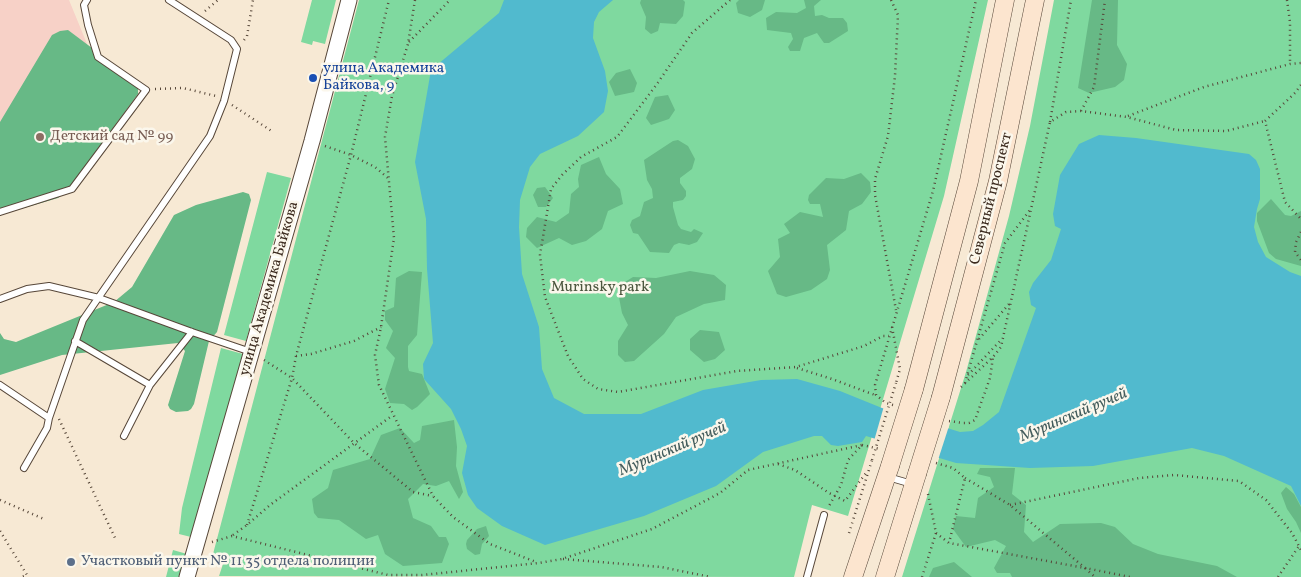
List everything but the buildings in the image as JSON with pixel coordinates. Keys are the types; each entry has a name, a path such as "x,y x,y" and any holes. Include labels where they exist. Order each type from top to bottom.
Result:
{"main road":[{"name":"Северный проспект","path":"888,471 914,389 969,180 1005,0"},
{"name":"Северный проспект","path":"919,482 998,181 1035,0"},
{"path":"854,577 888,471"},
{"path":"885,577 919,482"}],"street":[{"name":"улица Академика Байкова","path":"187,577 312,141 349,0"}],"lane":[{"path":"0,212 72,190 146,90 98,57 86,18 84,5 87,0"},
{"path":"24,468 47,428 53,405 83,320 210,136 224,101 236,60 237,49 231,40 169,0"},
{"path":"0,299 27,289 49,286 99,298 252,352"},
{"path":"124,436 150,385 192,332"},
{"path":"75,341 150,385"},
{"path":"0,385 49,418"},
{"path":"888,471 919,482"},
{"path":"806,577 824,515"}],"path":[{"path":"196,18 218,0"},
{"path":"237,49 247,36 253,0"},
{"path":"247,525 292,378 296,356 351,154 389,0"},
{"path":"415,0 408,44 392,96 385,137 394,238 375,355 379,385 433,496 453,517 490,544 539,563"},
{"path":"408,44 450,0"},
{"path":"730,0 692,33 617,137 581,157 562,175 551,189 540,255 545,297 568,356 583,379 598,388 618,392 737,371 796,368 864,346 883,336 889,336"},
{"path":"891,0 898,15 895,76 888,136 875,178 876,195 896,312"},
{"path":"847,541 900,369 892,326 933,191 976,0"},
{"path":"970,380 997,352 1002,340 1050,122 1071,0"},
{"path":"1081,111 1094,87 1105,0"},
{"path":"1287,0 1290,22 1290,64"},
{"path":"1127,117 1204,87 1290,64 1301,63"},
{"path":"1050,122 1066,112 1081,111 1127,117 1176,130 1226,131 1265,121 1301,85"},
{"path":"1265,121 1285,202 1301,220"},
{"path":"312,141 351,154 375,167 388,178"},
{"path":"964,384 1005,243 1031,209"},
{"path":"1301,232 1294,252 1301,260"},
{"path":"978,340 1010,302"},
{"path":"296,356 311,354 354,341 381,327"},
{"path":"967,376 1002,340"},
{"path":"252,352 292,378 354,443 413,492 433,496"},
{"path":"796,368 876,395"},
{"path":"53,405 115,538"},
{"path":"196,546 232,536 270,504 393,415"},
{"path":"232,536 388,575 422,575 539,563 562,559 652,529 720,493 748,470 862,445 848,460 841,485 835,496"},
{"path":"778,464 795,470 845,501 869,469"},
{"path":"1010,505 1139,478 1174,475 1239,481 1266,500 1292,533 1301,550"},
{"path":"964,478 1010,505 1095,577"},
{"path":"919,482 936,533 949,543 1130,577"},
{"path":"0,500 44,519"},
{"path":"0,531 27,575 21,577"},
{"path":"922,577 936,533"},
{"path":"1278,577 1299,546"},
{"path":"562,559 661,567 711,577"}],"shaded area":[{"name":"Детский сад № 99","path":"0,0 69,0 108,95 0,196"}],"green space":[{"path":"312,0 336,0 325,44 313,41 312,45 301,42"},
{"name":"Murinsky park","path":"359,0 988,0 944,196 848,516 812,505 794,577 219,576 225,558 213,554"},
{"path":"641,0 683,0 685,2 683,16 676,24 660,23 658,31 651,34 645,29 646,17 640,3"},
{"path":"739,0 765,0 762,10 750,17 738,13 736,3"},
{"path":"804,0 821,0 814,6 815,16 843,18 847,23 848,31 829,43 824,43 817,33 804,38 800,51 790,51 788,47 793,39 791,33 767,30 766,18 776,12 797,13 806,8"},
{"path":"1054,0 1301,0 1301,577 902,577 966,372 1009,216 1030,126"},
{"path":"1092,0 1118,0 1117,45 1127,64 1124,80 1115,87 1089,93 1078,88"},
{"name":"Детский сад № 99","path":"68,30 132,78 138,87 138,94 65,193 58,198 0,215 0,122 52,35"},
{"path":"630,69 637,83 634,92 615,96 609,82 616,73"},
{"path":"668,95 675,110 669,119 651,125 646,118 655,97"},
{"path":"678,140 688,146 695,159 692,169 680,178 680,183 686,191 686,196 683,200 673,202 673,207 681,229 691,232 694,229 703,233 697,242 689,245 679,243 674,245 669,253 650,252 638,234 633,233 630,225 632,220 640,216 644,202 653,198 652,189 647,180 644,160 673,141"},
{"path":"599,157 606,174 620,189 623,204 608,211 602,229 586,241 572,245 559,238 537,248 526,237 527,228 537,217 556,222 569,213 571,194 579,187 578,179 581,165"},
{"path":"267,172 291,178 246,341 224,335"},
{"path":"861,173 870,182 871,192 862,204 849,211 846,230 827,245 830,270 827,279 811,290 786,297 777,294 768,271 780,257 778,239 790,233 784,224 800,212 823,217 820,204 810,204 808,200 809,195 826,178 844,179"},
{"path":"545,187 553,198 546,207 538,207 533,195 537,188"},
{"path":"243,192 249,194 251,200 217,332 209,341 194,404 191,409 176,412 170,409 168,405 185,351 178,343 62,355 0,375 0,333 4,339 16,342 114,302 132,287 174,215 196,205"},
{"path":"1271,199 1285,215 1291,216 1301,211 1301,266 1276,259 1269,253 1257,221 1257,213"},
{"path":"409,271 422,272 417,335 408,346 408,367 409,371 422,374 430,394 412,410 404,404 390,403 385,389 395,358 386,348 393,331 385,320 385,311 394,307 396,278"},
{"path":"690,271 714,275 726,285 725,300 704,304 676,317 664,334 634,361 625,362 618,355 618,341 628,325 622,313 617,287 633,277 656,278"},
{"path":"700,330 719,332 725,350 715,359 704,362 690,350 690,339"},
{"path":"221,348 243,354 191,537 179,534 182,508"},
{"path":"454,420 457,447 456,466 463,492 459,499 449,481 436,486 423,484 408,499 413,518 431,526 439,537 446,537 449,544 442,563 403,566 385,554 378,535 366,539 339,520 318,518 314,513 312,499 328,488 333,470 370,459 381,435 400,428 414,443 420,440 422,426"},
{"path":"980,468 1015,468 1012,494 1026,505 1024,532 1033,542 1060,524 1101,523 1115,527 1133,544 1158,554 1217,566 1237,577 1012,577 1010,573 997,573 994,568 1006,546 995,540 966,547 953,529 956,516 975,518 978,498 994,487 990,477 977,474"},
{"path":"1286,487 1294,494 1301,507 1301,533 1287,509 1281,493"},
{"path":"486,526 489,536 482,544 480,554 475,555 467,549 467,540 477,529"},
{"path":"173,550 187,554 180,577 166,577"},
{"path":"954,562 972,577 929,577 933,568"}],"water":[{"name":"Муринский ручей","path":"504,0 613,0 599,12 594,22 593,38 605,71 608,91 604,112 578,136 540,154 530,167 520,200 519,227 522,274 539,327 542,369 554,398 584,414 641,414 703,390 761,380 797,379 840,391 882,408 960,432 973,431 999,412 1036,308 1031,305 1029,292 1033,283 1051,260 1061,229 1055,226 1053,214 1060,175 1079,144 1099,135 1136,138 1249,154 1256,160 1260,169 1260,199 1254,227 1258,242 1266,257 1290,272 1301,276 1301,506 1291,486 1224,456 1192,448 1093,466 1030,468 956,463 866,436 862,442 838,446 831,445 822,436 814,436 763,452 716,486 644,516 545,545 502,526 477,508 468,495 462,473 467,446 461,429 451,409 424,379 423,364 433,343 427,269 426,219 415,162 431,70 499,13"}],"pier":[{"path":"884,406 949,426 938,460 874,441"}],"place":[{"name":"улица Академика Байкова, 9","path":"313,78"},
{"name":"Детский сад № 99","path":"40,137"},
{"name":"Участковый пункт № 11 35 отдела полиции","path":"71,562"}]}
